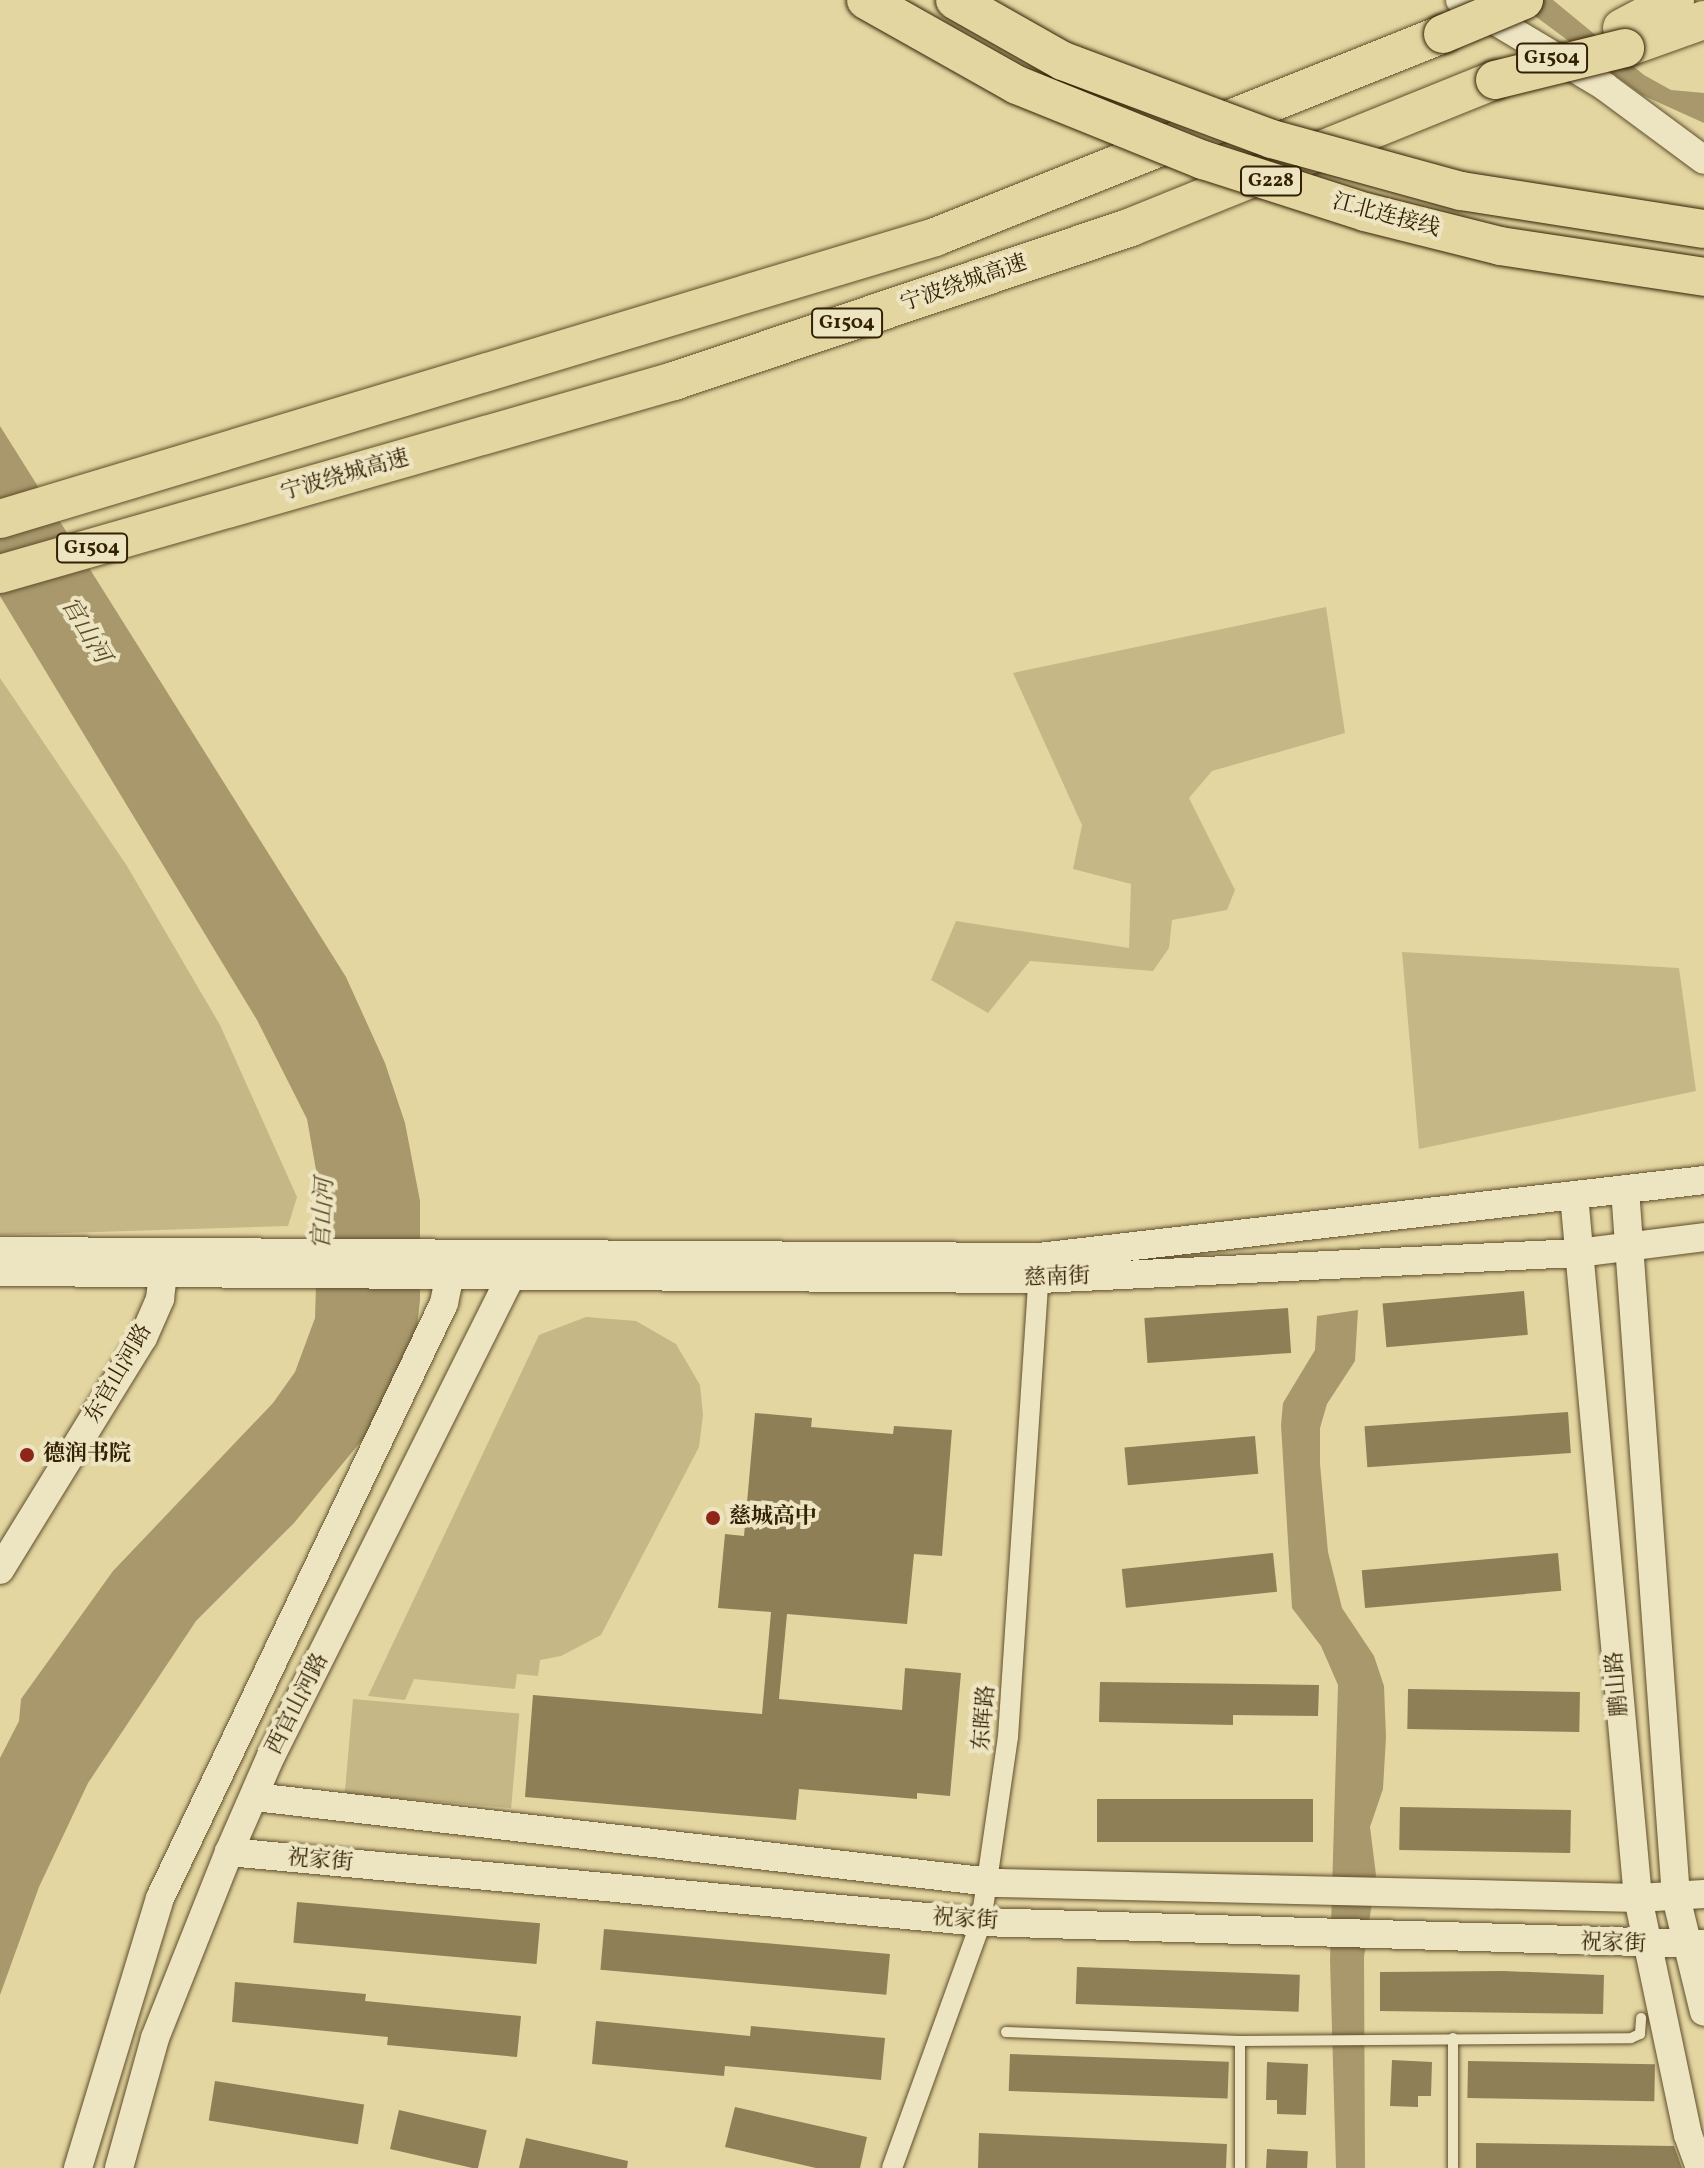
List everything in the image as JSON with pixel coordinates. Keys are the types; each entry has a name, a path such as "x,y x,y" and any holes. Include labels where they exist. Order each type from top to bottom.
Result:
{"highway":[{"name":"江北连接线","path":"866,0 1017,85 1203,160 1365,212 1500,246 1704,277"},
{"name":"江北连接线","path":"955,0 1063,61 1272,139 1461,191 1704,229"},
{"name":"G1504","path":"0,519 935,237 1524,0"},
{"name":"G1504","path":"1617,42 1675,0"},
{"path":"1617,42 1704,20"},
{"name":"宁波绕城高速","path":"0,574 704,372 1131,227 1495,80 1617,42"}],"street":[{"path":"1460,0 1604,86 1704,160"},
{"name":"慈南街","path":"1039,1268 1704,1180"},
{"name":"鹏山路","path":"1625,1189 1676,1897 1696,1944 1704,2012"},
{"name":"鹏山路","path":"1574,1195 1638,1898 1688,2135 1700,2168"},
{"name":"慈南街","path":"165,1262 1039,1268 1578,1253 1704,1237"},
{"path":"0,1251 165,1262"},
{"path":"0,1272 165,1262"},
{"name":"东官山河路","path":"0,1570 143,1338 165,1262"},
{"name":"西官山河路","path":"78,2168 160,1898 438,1317 452,1266"},
{"name":"西官山河路","path":"119,2168 155,2038 229,1852 512,1266"},
{"name":"东晖路","path":"892,2168 981,1922 1008,1737 1039,1268"},
{"name":"祝家街","path":"255,1797 987,1881 1638,1898 1704,1894"},
{"name":"祝家街","path":"229,1852 981,1922 1649,1946 1696,1944"}],"lane":[{"path":"1006,2032 1240,2041 1631,2038 1640,2034 1641,2018"},
{"path":"1453,2038 1453,2168"},
{"path":"1240,2041 1240,2168"}],"shaded area":[{"path":"1326,607 1345,733 1212,771 1189,798 1235,890 1227,910 1172,920 1169,948 1153,971 1030,961 988,1013 931,980 956,921 1129,948 1131,884 1073,869 1082,825 1013,673"},
{"path":"0,678 127,866 220,1025 297,1197 288,1226 0,1235"},
{"path":"1402,952 1679,968 1696,1091 1419,1149"},
{"path":"586,1317 636,1321 676,1344 700,1385 703,1415 699,1447 601,1635 561,1656 540,1660 538,1676 517,1674 515,1689 414,1679 405,1700 368,1696 539,1335"},
{"path":"353,1699 519,1714 511,1808 345,1794"}],"water":[{"path":"1513,0 1553,0 1644,75 1671,90 1704,93 1704,123 1642,95"},
{"name":"官山河","path":"0,426 346,977 385,1063 405,1123 420,1201 420,1300 417,1328 371,1429 294,1523 196,1621 88,1783 39,1887 0,1995 0,1758 19,1721 21,1699 113,1571 273,1403 295,1372 315,1318 319,1187 307,1119 257,1020 0,596"},
{"path":"1358,1310 1355,1361 1327,1404 1320,1428 1320,1464 1328,1552 1342,1608 1374,1656 1384,1686 1386,1737 1383,1789 1370,1827 1376,1875 1364,1957 1365,2168 1336,2168 1330,1960 1338,1685 1321,1646 1292,1608 1281,1425 1283,1403 1315,1350 1317,1316"}],"building":[{"path":"1524,1291 1528,1335 1386,1347 1383,1303"},
{"path":"1288,1308 1291,1353 1147,1363 1144,1318"},
{"path":"1568,1412 1571,1453 1367,1467 1364,1426"},
{"path":"755,1413 812,1418 811,1427 893,1434 894,1426 952,1430 942,1556 914,1554 907,1624 787,1614 779,1699 902,1710 905,1668 961,1673 950,1796 917,1793 917,1799 799,1789 796,1820 525,1797 533,1695 762,1714 771,1612 718,1608 725,1534 744,1536"},
{"path":"1255,1436 1258,1474 1128,1485 1124,1447"},
{"path":"1273,1553 1277,1592 1126,1608 1122,1569"},
{"path":"1558,1553 1561,1591 1365,1608 1362,1570"},
{"path":"1100,1682 1319,1685 1318,1716 1233,1715 1233,1725 1099,1722"},
{"path":"1408,1689 1580,1692 1579,1732 1407,1729"},
{"path":"1097,1799 1313,1799 1313,1842 1097,1842"},
{"path":"1400,1807 1571,1810 1570,1853 1399,1850"},
{"path":"297,1902 540,1923 536,1964 293,1943"},
{"path":"604,1929 890,1954 886,1995 600,1970"},
{"path":"1077,1967 1300,1975 1299,2012 1076,2004"},
{"path":"1503,1971 1604,1975 1603,2014 1380,2011 1380,1972"},
{"path":"235,1982 366,1994 365,2001 521,2016 517,2057 387,2045 388,2037 232,2022"},
{"path":"596,2021 750,2036 751,2026 885,2038 881,2080 725,2066 724,2076 592,2064"},
{"path":"1010,2054 1229,2062 1228,2099 1009,2091"},
{"path":"1392,2060 1432,2062 1431,2096 1418,2096 1418,2107 1390,2106"},
{"path":"1468,2061 1655,2064 1654,2101 1467,2098"},
{"path":"1267,2062 1308,2064 1306,2115 1277,2114 1277,2100 1266,2100"},
{"path":"215,2081 364,2105 358,2144 209,2121"},
{"path":"735,2107 867,2137 860,2168 816,2168 725,2147"},
{"path":"399,2110 487,2130 478,2168 390,2149"},
{"path":"979,2133 1227,2144 1226,2168 978,2168"},
{"path":"526,2138 628,2161 627,2168 519,2168"},
{"path":"1476,2143 1674,2146 1682,2168 1476,2168"},
{"path":"1267,2149 1308,2151 1307,2168 1266,2168"}],"place":[{"name":"德润书院","path":"27,1455"},
{"name":"慈城高中","path":"713,1518"}]}
